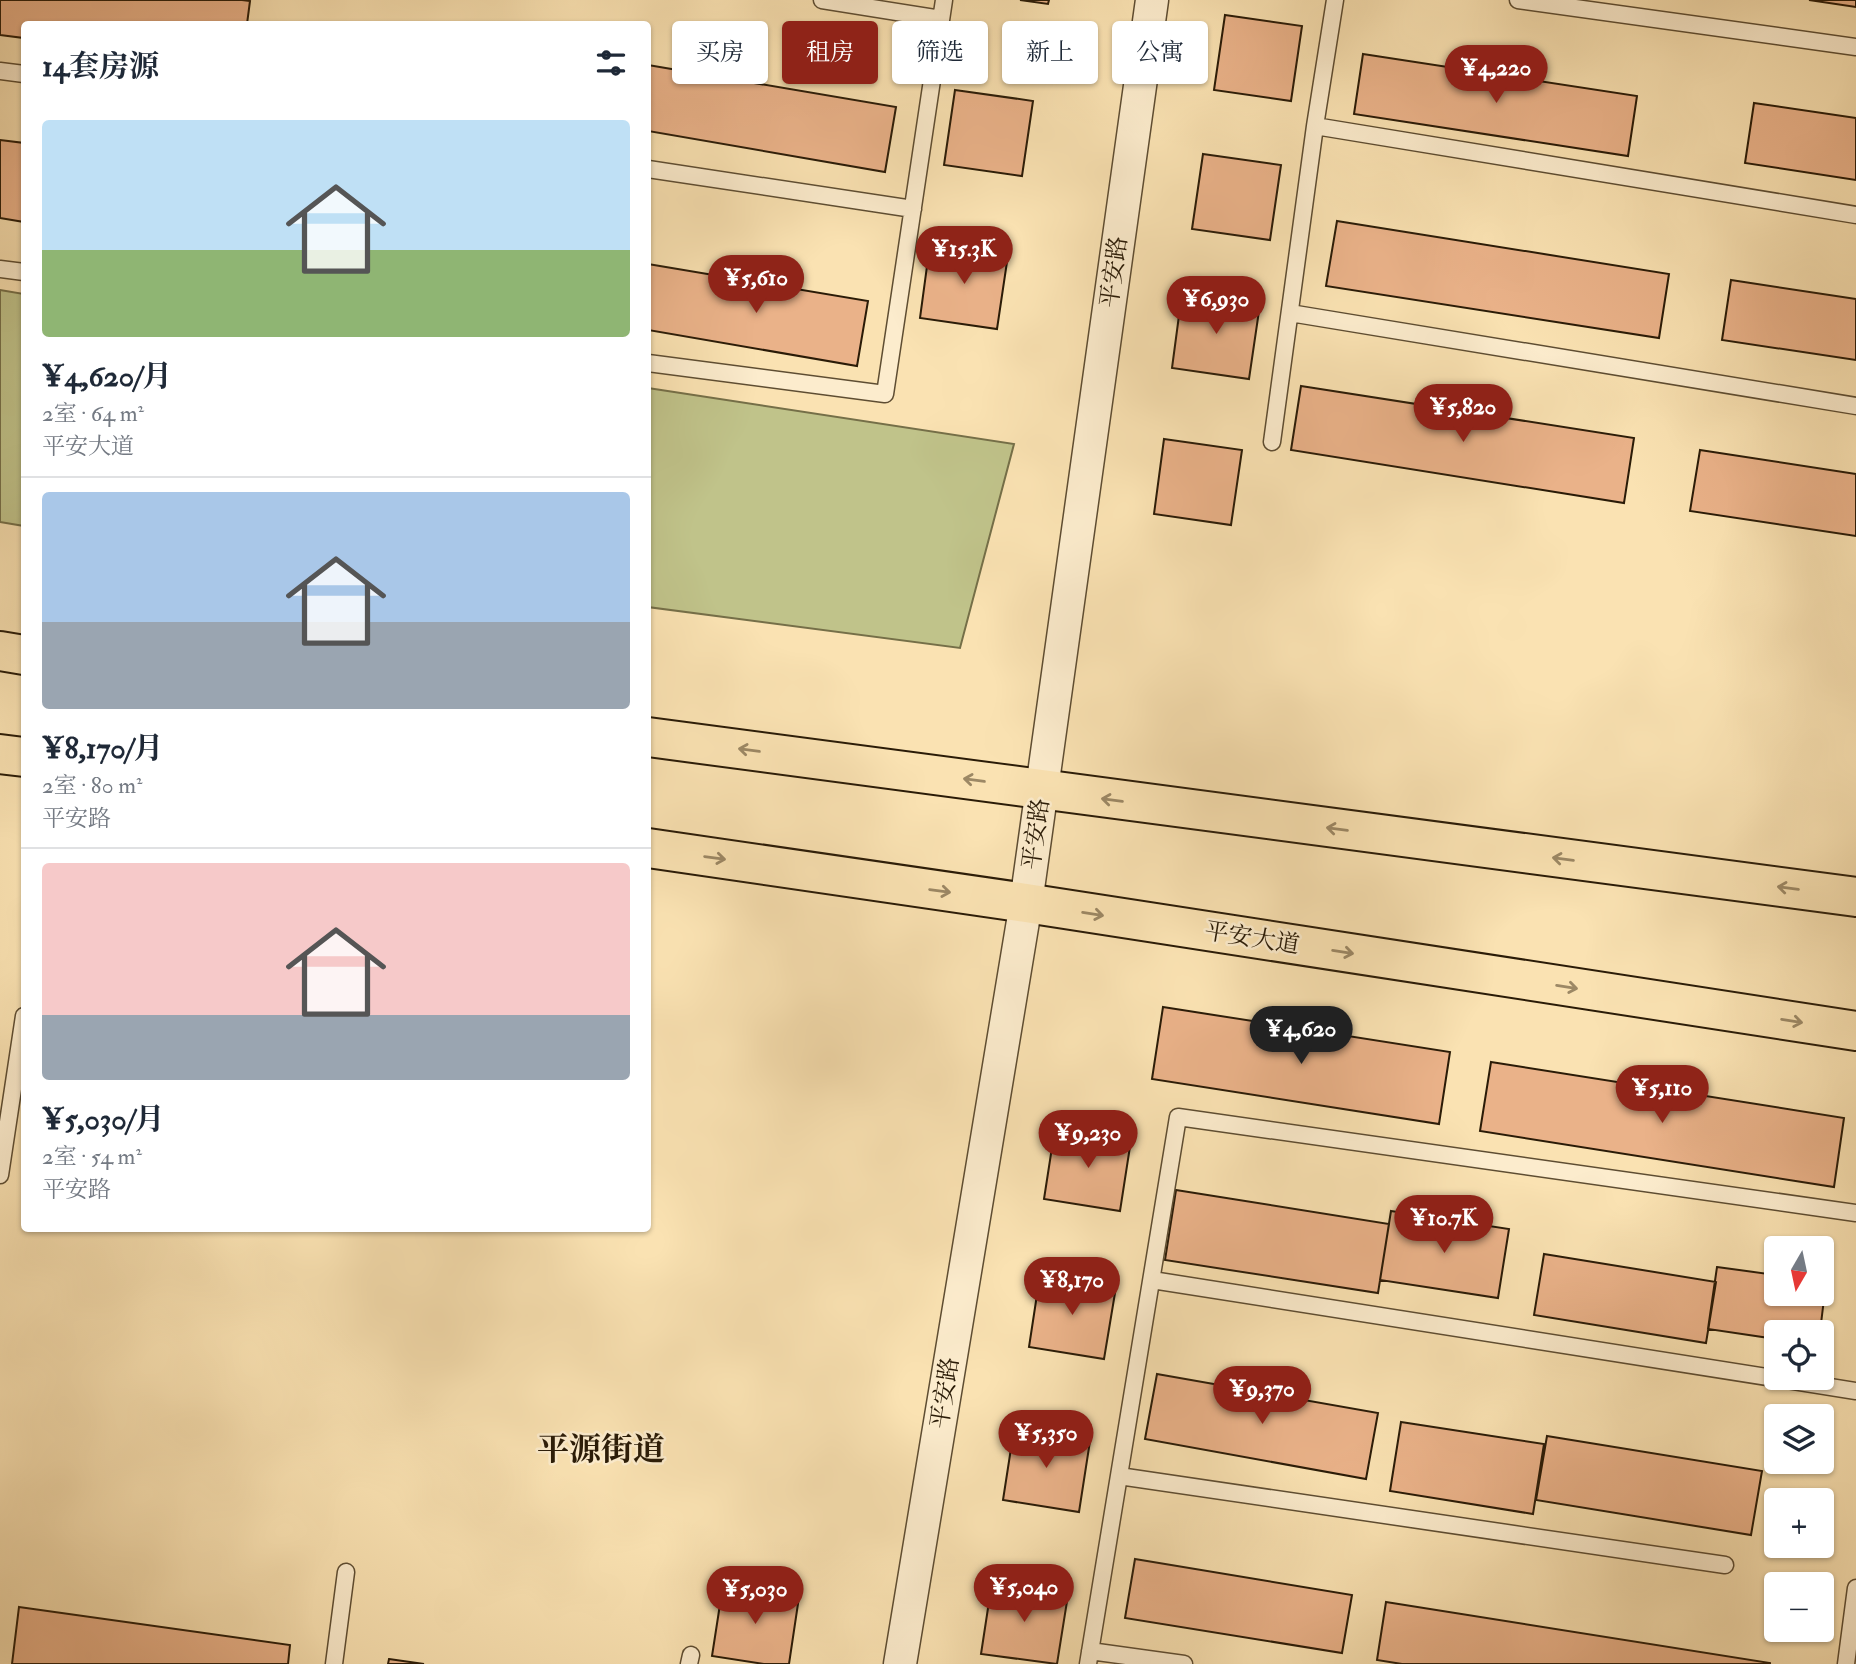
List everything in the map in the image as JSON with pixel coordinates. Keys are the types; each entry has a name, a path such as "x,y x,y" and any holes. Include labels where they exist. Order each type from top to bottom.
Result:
{"main road":[{"path":"0,651 21,654"},
{"path":"651,737 1856,897"},
{"path":"0,754 21,757"},
{"name":"平安大道","path":"651,848 1026,903 1856,1031"}],"street":[{"name":"平安路","path":"900,1664 1026,903 1152,0"}],"lane":[{"path":"822,0 942,19"},
{"path":"651,363 885,394 944,0"},
{"path":"1272,442 1335,0"},
{"path":"1518,0 1856,47"},
{"path":"0,71 21,74"},
{"path":"1315,126 1856,215"},
{"path":"651,169 913,209"},
{"path":"0,269 21,272"},
{"path":"1290,313 1856,406"},
{"path":"0,1175 21,1036"},
{"path":"1184,1664 1089,1657 1178,1117 1856,1213"},
{"path":"1152,1280 1856,1391"},
{"path":"1119,1476 1725,1565"},
{"path":"334,1664 346,1572"},
{"path":"1846,1664 1856,1590"}],"green space":[{"path":"0,290 21,294 21,526 0,522"},
{"path":"651,388 1014,444 960,648 651,607"}],"building":[{"path":"0,0 250,1 247,21 21,21 21,38 0,35"},
{"path":"1020,0 1049,0 1048,4"},
{"path":"1809,0 1856,0 1856,7"},
{"path":"1225,15 1302,26 1291,101 1214,90"},
{"path":"1363,54 1637,96 1628,156 1354,114"},
{"path":"651,66 672,69 672,84 760,84 896,107 885,172 651,132"},
{"path":"955,90 1033,101 1022,176 944,165"},
{"path":"1754,103 1856,118 1856,180 1745,163"},
{"path":"0,140 21,143 21,222 0,218"},
{"path":"1203,154 1281,165 1270,240 1192,229"},
{"path":"1337,221 1669,274 1659,338 1326,286"},
{"path":"930,244 1008,255 997,329 920,318"},
{"path":"651,265 868,301 857,366 651,331"},
{"path":"1731,280 1856,299 1856,360 1722,340"},
{"path":"1182,293 1260,304 1249,379 1172,368"},
{"path":"1301,386 1634,438 1624,503 1291,450"},
{"path":"1164,439 1242,450 1231,525 1154,514"},
{"path":"1700,450 1856,474 1856,536 1690,511"},
{"path":"1163,1007 1450,1052 1439,1124 1152,1079"},
{"path":"1491,1062 1844,1118 1834,1187 1480,1131"},
{"path":"1055,1128 1131,1140 1120,1211 1044,1199"},
{"path":"1176,1190 1389,1224 1378,1293 1165,1260"},
{"path":"1391,1211 1509,1229 1498,1298 1380,1280"},
{"path":"1544,1254 1716,1282 1706,1343 1534,1315"},
{"path":"1717,1267 1764,1273 1764,1306 1823,1306 1821,1320 1764,1320 1764,1337 1708,1329"},
{"path":"1040,1275 1116,1287 1104,1359 1029,1347"},
{"path":"1157,1374 1378,1413 1366,1479 1145,1439"},
{"path":"1401,1422 1544,1444 1533,1514 1390,1491"},
{"path":"1014,1429 1090,1441 1079,1512 1003,1500"},
{"path":"1547,1436 1762,1471 1751,1535 1536,1500"},
{"path":"1135,1559 1352,1595 1342,1653 1125,1618"},
{"path":"992,1582 1068,1595 1057,1664 981,1654"},
{"path":"723,1585 799,1597 789,1664 764,1664 712,1656"},
{"path":"1386,1602 1770,1664 1402,1664 1377,1660"},
{"path":"19,1607 290,1645 288,1664 12,1664"},
{"path":"389,1659 424,1664 388,1664"}],"district":[{"name":"平源街道","path":"601,1450"}]}
